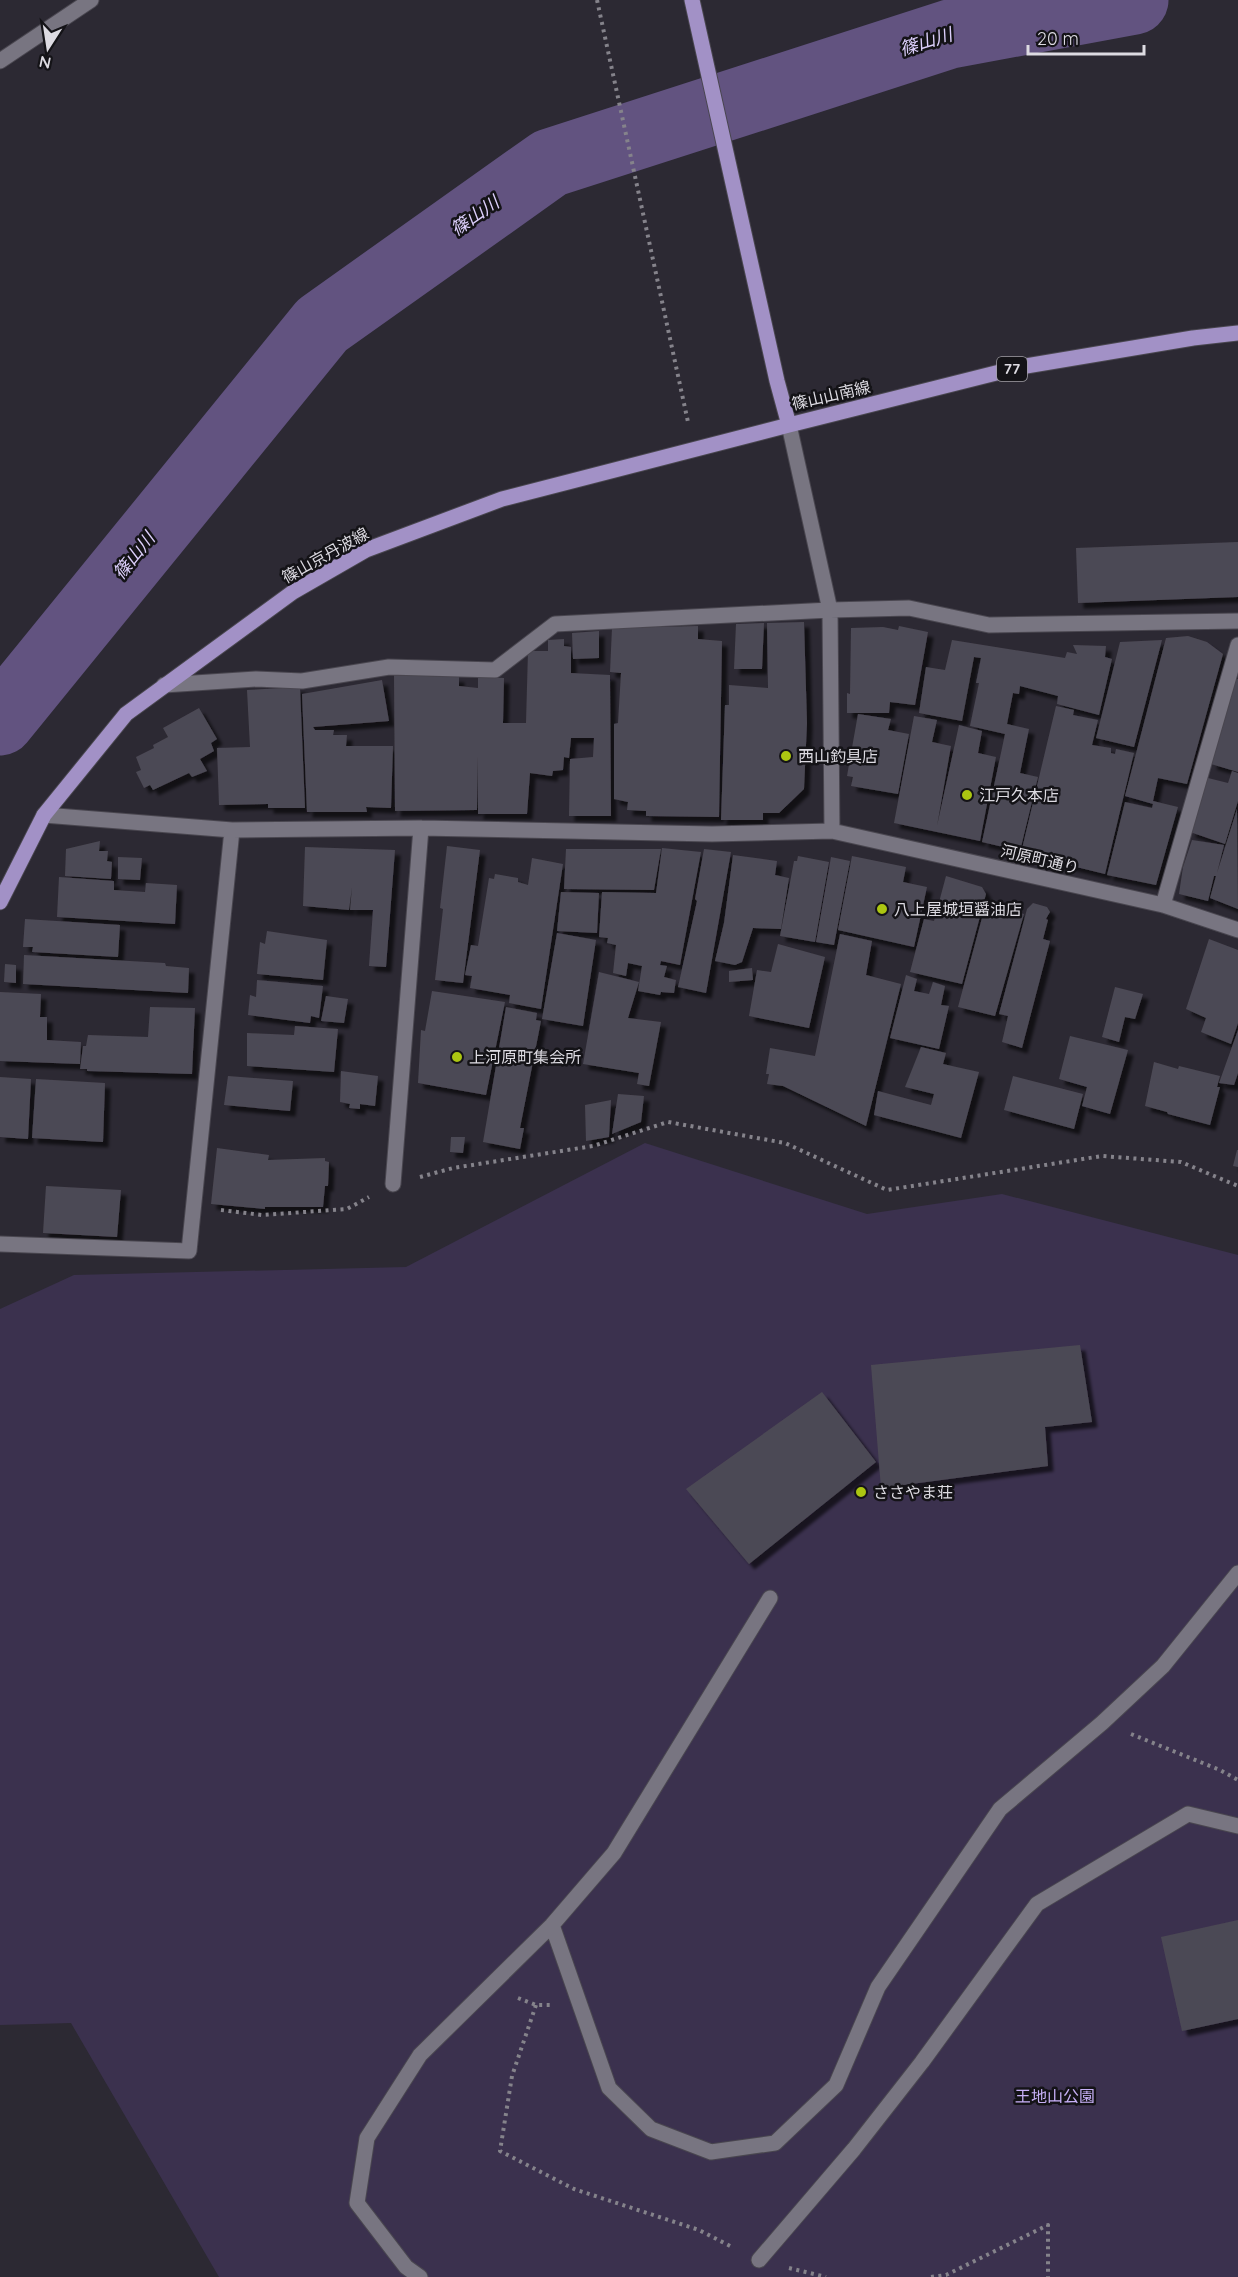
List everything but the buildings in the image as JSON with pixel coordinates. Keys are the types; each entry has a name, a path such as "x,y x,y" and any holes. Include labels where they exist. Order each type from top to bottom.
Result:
{"main road":[{"name":"篠山山南線","path":"692,0 777,381 789,425 1020,368 1193,338 1238,333"},
{"name":"篠山京丹波線","path":"0,902 44,814 126,714 293,592 366,550 502,499 789,425"}],"street":[{"path":"0,61 91,0"},
{"path":"789,425 830,610 832,831"},
{"path":"164,685 256,679 302,681 389,667 495,670 555,624 909,608 989,625 1238,621"},
{"path":"1163,905 1238,645"},
{"name":"河原町通り","path":"44,814 232,830 421,828 712,834 832,831 1163,905 1238,930"},
{"path":"393,1184 421,828"},
{"path":"0,1244 189,1251 232,830"},
{"path":"552,1925 609,2088 651,2129 711,2152 775,2143 836,2085 878,1987 1000,1809 1102,1723 1163,1666 1238,1573"},
{"path":"420,2277 406,2267 357,2203 367,2138 420,2055 552,1925 614,1852 770,1598"},
{"path":"759,2260 854,2149 916,2071 1037,1904 1188,1814 1238,1826"}],"path":[{"path":"597,0 685,402"},
{"path":"194,1207 262,1215 347,1209 393,1184 453,1168 593,1146 668,1122 784,1143 887,1190 1102,1156 1180,1162 1238,1186"},
{"path":"1102,1723 1220,1770 1238,1780"},
{"path":"490,1986 536,2005 580,2004"},
{"path":"536,2005 512,2076 500,2151 574,2189 699,2230 759,2260 826,2277"},
{"path":"931,2277 946,2275 1048,2225 1048,2277"}],"green space":[{"name":"王地山公園","path":"645,1143 867,1214 1002,1194 1238,1255 1238,2277 219,2277 71,2023 0,2025 0,1309 74,1275 406,1267"}],"waterway":[{"name":"篠山川","path":"0,721 322,325 550,163 950,34 1134,0"}],"place":[{"name":"西山釣具店","path":"786,756"},
{"name":"江戸久本店","path":"967,795"},
{"name":"八上屋城垣醤油店","path":"882,909"},
{"name":"上河原町集会所","path":"457,1057"},
{"name":"ささやま荘","path":"861,1492"}]}
